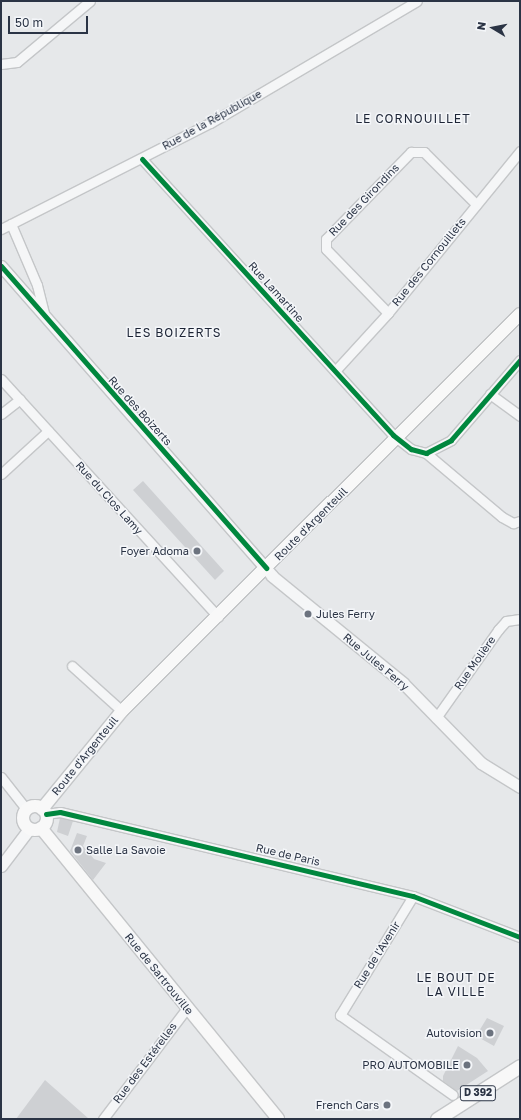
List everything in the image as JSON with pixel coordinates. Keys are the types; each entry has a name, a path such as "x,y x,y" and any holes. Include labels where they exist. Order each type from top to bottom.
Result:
{"main road":[{"name":"Route d'Argenteuil","path":"44,811 122,711 218,617 520,314"},
{"path":"36,806 44,811 46,823 42,828 29,829 24,820 27,810 36,806"},
{"name":"Rue de Sartrouville","path":"42,828 278,1119"},
{"name":"D 392","path":"437,1119 520,1066"}],"street":[{"path":"1,64 17,62 90,1"},
{"name":"Rue de la République","path":"1,229 142,159 210,123 417,1"},
{"name":"Rue des Cornouillets","path":"334,371 388,313 520,150"},
{"name":"Rue des Girondins","path":"388,313 326,249 326,240 411,152 424,152 476,204"},
{"name":"Rue Lamartine","path":"142,159 396,438 411,449 426,453"},
{"path":"11,224 37,285 47,321"},
{"name":"Rue des Boizerts","path":"1,266 47,321 266,568"},
{"path":"520,360 451,440 426,453 502,517 513,523 520,521"},
{"name":"Rue du Clos Lamy","path":"1,378 218,617"},
{"path":"490,394 520,416"},
{"path":"1,414 20,399"},
{"path":"1,474 48,431"},
{"name":"Rue Jules Ferry","path":"266,568 306,605 403,683 481,763 520,787"},
{"name":"Rue Molière","path":"436,718 498,630 506,621 520,619"},
{"path":"72,666 122,711"},
{"path":"1,776 27,810"},
{"name":"Rue de Paris","path":"44,811 60,812 413,896 520,937"},
{"path":"1,866 29,829"},
{"name":"Rue de l'Avenir","path":"413,896 340,1015 453,1095"},
{"name":"Rue des Estérelles","path":"103,1119 187,1008"}],"building":[{"name":"Foyer Adoma","path":"143,481 224,571 215,580 133,490"},
{"path":"60,818 73,821 68,836 57,832"},
{"name":"Salle La Savoie","path":"77,833 87,836 83,846 94,859 106,863 93,880 70,851"},
{"name":"Autovision","path":"487,1018 504,1026 494,1046 476,1036"},
{"name":"PRO AUTOMOBILE","path":"458,1046 477,1058 488,1071 457,1091 443,1081 443,1076"},
{"path":"45,1080 89,1119 16,1119"}],"cycle path":[{"path":"142,159 393,435 411,449 426,453 451,440 520,360"},
{"path":"1,266 266,568"},
{"path":"46,814 60,812 413,896 520,937"}],"place":[{"name":"Foyer Adoma","path":"197,551"},
{"name":"Jules Ferry","path":"308,614"},
{"name":"Salle La Savoie","path":"78,850"},
{"name":"Autovision","path":"490,1033"},
{"name":"PRO AUTOMOBILE","path":"467,1065"},
{"name":"French Cars","path":"387,1105"}],"district":[{"name":"LE CORNOUILLET","path":"413,119"},
{"name":"LES BOIZERTS","path":"174,333"},
{"name":"LE BOUT DE LA VILLE","path":"456,985"}]}
